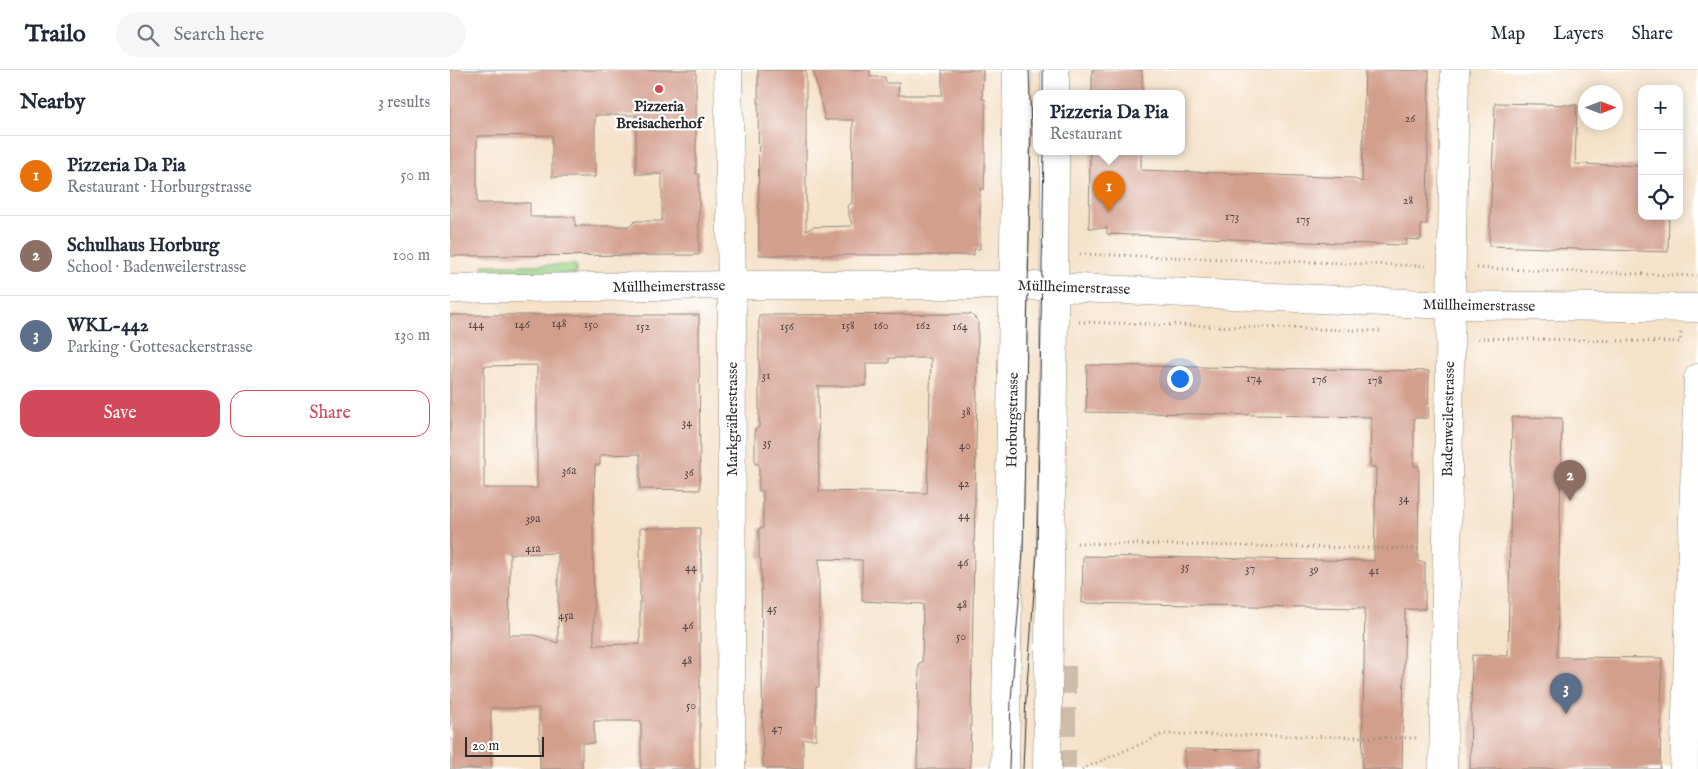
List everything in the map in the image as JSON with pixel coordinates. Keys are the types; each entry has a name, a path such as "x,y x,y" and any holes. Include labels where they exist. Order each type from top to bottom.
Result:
{"street":[{"name":"Markgräflerstrasse","path":"728,70 732,285 731,769"},
{"name":"Horburgstrasse","path":"1005,769 1017,70"},
{"path":"1055,70 1055,90"},
{"name":"Badenweilerstrasse","path":"1443,769 1455,70"},
{"path":"1047,769 1055,155"},
{"name":"Müllheimerstrasse","path":"450,288 1013,285 1450,305 1698,308"},
{"path":"1684,769 1698,378"}],"path":[{"path":"1076,543 1446,550"},
{"path":"1082,769 1164,734 1443,739"}],"green space":[{"path":"483,265 576,265 576,274 483,273"}],"building":[{"path":"450,70 696,70 696,174 699,174 699,255 450,256","holes":["595,115 636,115 636,174 662,174 662,221 635,221 630,226 575,226 575,217 530,217 530,203 477,203 477,136 552,135 552,177 595,177"]},
{"path":"758,70 806,70 806,231 813,227 852,226 847,206 852,203 853,120 825,120 813,70 870,70 870,77 885,77 886,83 899,83 898,95 942,95 942,70 983,70 982,99 985,99 985,163 984,189 980,189 980,249 974,249 974,255 759,255"},
{"path":"1092,70 1142,70 1142,90 1092,90"},
{"path":"1365,70 1429,70 1427,224 1421,224 1421,240 1406,239 1406,245 1306,242 1107,234 1107,228 1089,228 1090,155 1141,155 1141,170 1351,178 1362,182"},
{"path":"1495,103 1577,105 1575,164 1638,166 1638,220 1669,220 1668,252 1489,246"},
{"path":"971,314 978,321 970,769 917,769 919,663 922,663 923,604 862,601 862,560 819,559 819,687 816,687 816,739 803,739 803,769 767,769 767,767 763,767 759,528 763,528 763,491 759,491 759,464 755,464 755,429 759,427 759,315","holes":["889,358 931,358 927,493 819,491 818,386 866,386 866,363 889,363"]},
{"path":"450,315 699,315 700,490 640,489 640,454 600,455 600,465 595,465 593,528 594,645 640,644 640,528 700,528 700,769 641,769 641,721 594,721 594,743 582,743 582,769 540,769 539,708 491,708 491,769 450,769","holes":["537,365 537,488 484,488 484,366","558,553 558,643 534,635 509,635 510,554"]},
{"path":"1087,365 1429,371 1428,418 1414,418 1414,466 1419,466 1418,562 1425,562 1425,609 1405,609 1402,769 1362,769 1365,608 1082,603 1083,556 1374,561 1376,467 1370,467 1371,417 1086,412"},
{"path":"1512,417 1562,418 1557,657 1662,658 1660,769 1470,769 1472,655 1508,656"},
{"path":"1185,749 1259,750 1259,769 1185,769"}],"tunnel":[{"path":"1062,666 1062,769"}],"tram line":[{"path":"1009,769 1011,700 1023,552 1031,131 1029,70"},
{"path":"1043,70 1043,90"},
{"path":"1023,769 1026,697 1037,553 1044,155"}],"place":[{"name":"Pizzeria Breisacherhof","path":"659,89"},
{"name":"Pizzeria Da Pia","path":"1109,212"},
{"name":"Schulhaus Horburg","path":"1570,501"},
{"name":"WKL-442","path":"1566,714"}]}
